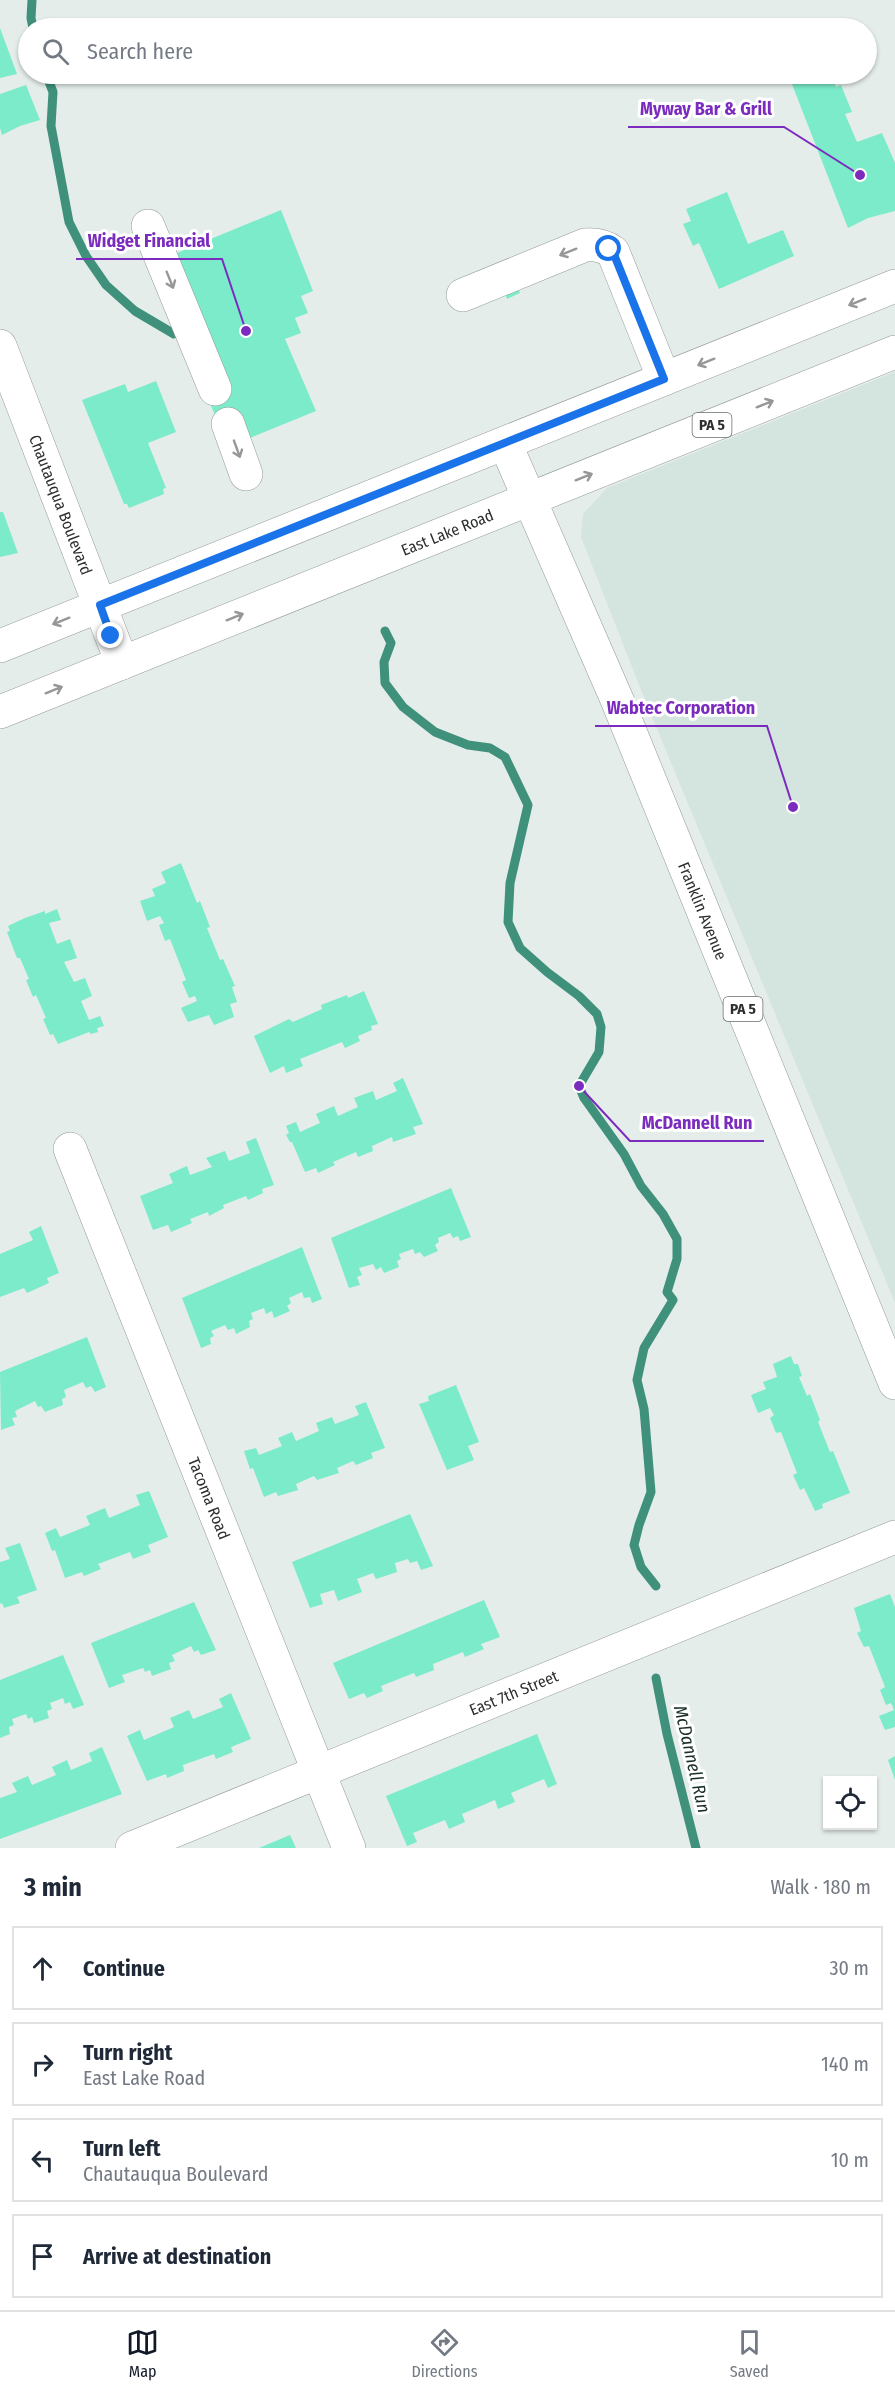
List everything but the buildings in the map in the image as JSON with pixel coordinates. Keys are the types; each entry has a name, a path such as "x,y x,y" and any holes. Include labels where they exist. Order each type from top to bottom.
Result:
{"main road":[{"path":"148,226 215,389"},
{"path":"464,295 585,245 596,245 609,249 613,252 664,379"},
{"path":"0,646 895,286"},
{"name":"Chautauqua Boulevard","path":"0,346 122,663"},
{"name":"East Lake Road","path":"0,712 895,352"},
{"path":"228,424 246,474"},
{"name":"Franklin Avenue","path":"505,443 618,702 895,1383"},
{"name":"Tacoma Road","path":"70,1149 348,1848"},
{"name":"East 7th Street","path":"132,1848 895,1537"}],"shaded area":[{"path":"895,372 895,1303 643,695 581,537 583,514 607,488"}],"waterway":[{"name":"McDannell Run","path":"31,18 32,0"},
{"name":"McDannell Run","path":"50,84 53,92 51,126 69,222 86,256 106,285 135,311 174,334"},
{"name":"McDannell Run","path":"385,631 391,643 384,662 385,683 403,707 435,732 468,745 490,748 505,757 528,805 510,883 508,922 520,948 579,996 597,1014 601,1027 599,1052 579,1086 584,1098 624,1154 641,1186 663,1214 677,1239 677,1259 667,1292 673,1300 644,1348 637,1380 644,1409 651,1492 634,1545 641,1567 656,1586"},
{"name":"McDannell Run","path":"656,1678 667,1734 696,1848"}],"place":[{"name":"Myway Bar & Grill","path":"860,175"},
{"name":"Widget Financial","path":"246,331"},
{"name":"Wabtec Corporation","path":"793,807"},
{"name":"McDannell Run","path":"579,1086"}],"route":[{"path":"111,636 100,605 664,379 613,252 609,249"}]}
